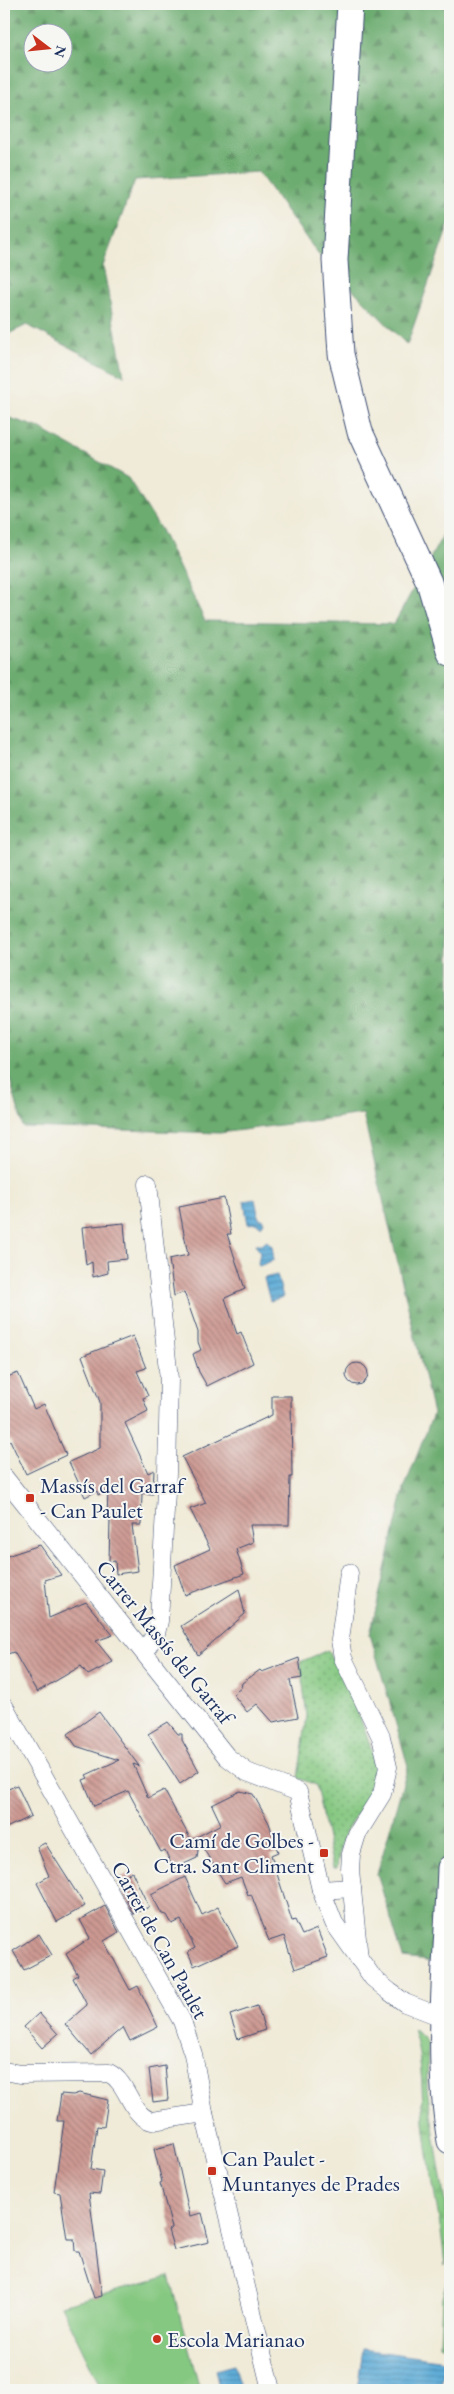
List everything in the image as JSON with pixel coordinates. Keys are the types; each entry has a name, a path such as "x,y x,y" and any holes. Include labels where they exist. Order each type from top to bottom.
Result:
{"street":[{"path":"350,4 335,260 341,354 360,432 429,582 450,653"},
{"path":"144,1652 156,1633 159,1621 167,1473 169,1379 148,1184"},
{"name":"Carrer Massís del Garraf","path":"4,1478 235,1764 247,1772 298,1792 320,1890"},
{"path":"349,1573 340,1640 343,1658 381,1737 388,1767 382,1794 357,1834 351,1854 352,1888 359,1959"},
{"name":"Carrer de Can Paulet","path":"4,1706 182,2021 193,2054 204,2113 271,2390"},
{"path":"450,1868 444,2018 444,2082 450,2141"},
{"path":"352,1888 320,1890 334,1923 359,1959 373,1978 405,2003 444,2018"},
{"path":"4,2071 20,2074 109,2073 118,2077 136,2108 146,2120 152,2121 204,2113"}],"green space":[{"path":"4,4 450,4 450,221 407,345 318,254 258,172 135,180 103,266 124,376 27,325 4,336"},
{"path":"4,416 37,427 128,478 161,530 205,621 394,624 450,522 450,1964 403,1958 377,1874 408,1766 370,1634 404,1489 433,1414 363,1114 220,1133 23,1127 4,1058"},
{"path":"328,1650 360,1718 373,1755 375,1772 369,1795 343,1838 337,1868 333,1868 316,1785 298,1778 307,1716 300,1662"},
{"path":"413,2029 426,2040 428,2048 427,2088 450,2235 450,2246 445,2265 425,2132 419,2055"},
{"path":"450,2268 450,2349 440,2344 442,2298"},
{"path":"169,2276 200,2390 102,2390 61,2305"}],"water":[{"path":"255,1199 259,1219 262,1219 264,1222 261,1226 256,1223 248,1224 244,1201"},
{"path":"267,1241 272,1246 274,1260 259,1266 260,1252 255,1244 263,1244"},
{"path":"277,1275 283,1297 270,1301 264,1278"},
{"path":"363,2349 445,2361 440,2390 357,2390"},
{"path":"234,2365 240,2390 220,2390 215,2370"}],"building":[{"path":"224,1198 231,1234 227,1234 245,1289 225,1298 237,1334 241,1332 253,1363 207,1386 199,1372 193,1354 201,1350 198,1342 198,1332 184,1292 174,1296 169,1259 188,1255 179,1207"},
{"path":"124,1223 127,1259 107,1261 108,1273 93,1277 92,1262 86,1265 82,1227"},
{"path":"133,1336 146,1368 137,1371 148,1396 143,1398 148,1411 125,1423 148,1473 154,1470 153,1494 142,1493 141,1525 132,1525 138,1571 116,1574 115,1561 109,1562 110,1519 107,1519 108,1490 98,1495 97,1491 85,1497 69,1462 100,1448 100,1402 82,1356"},
{"path":"353,1363 361,1363 368,1370 368,1378 361,1385 353,1385 346,1378 346,1370"},
{"path":"18,1373 34,1409 44,1404 66,1455 26,1474 10,1440 4,1443 4,1378"},
{"path":"272,1396 291,1396 292,1477 290,1477 289,1525 250,1525 253,1542 236,1549 244,1574 185,1595 175,1565 210,1549 190,1509 206,1503 182,1457 272,1415"},
{"path":"40,1545 61,1575 45,1580 49,1618 86,1602 113,1635 96,1641 113,1662 88,1675 81,1666 37,1692 14,1652 7,1654 4,1641 4,1557"},
{"path":"239,1589 245,1614 198,1655 181,1626"},
{"path":"299,1658 302,1678 290,1680 298,1717 273,1722 257,1704 247,1712 233,1694 241,1688 242,1683 260,1670 262,1672"},
{"path":"99,1712 139,1766 133,1764 148,1798 164,1790 191,1840 221,1824 212,1805 240,1791 253,1794 269,1823 278,1852 271,1855 292,1921 295,1920 302,1935 317,1929 328,1957 295,1969 284,1936 269,1941 251,1894 248,1895 241,1877 225,1883 199,1842 197,1858 173,1869 165,1850 161,1852 128,1791 94,1806 83,1780 88,1778 86,1775 119,1760 76,1746 68,1734"},
{"path":"168,1722 178,1734 182,1734 182,1740 199,1771 180,1784 148,1734"},
{"path":"17,1785 31,1816 4,1829 4,1791"},
{"path":"45,1843 85,1906 57,1922 37,1883 49,1876 37,1847"},
{"path":"132,1872 149,1907 133,1914 117,1879"},
{"path":"185,1877 202,1915 218,1907 238,1946 194,1966 188,1952 195,1948 181,1920 172,1924 167,1915 162,1914 151,1894"},
{"path":"105,1906 119,1932 104,1941 130,1990 138,1986 158,2027 130,2041 123,2027 91,2055 65,2024 87,2005 73,1978 78,1975 66,1954 90,1938 80,1920"},
{"path":"39,1934 52,1955 24,1970 13,1951"},
{"path":"257,2006 265,2030 238,2039 230,2015"},
{"path":"39,2013 58,2034 42,2048 24,2027"},
{"path":"165,2066 168,2100 153,2102 149,2069"},
{"path":"79,2093 108,2100 104,2127 97,2126 91,2169 103,2171 100,2194 89,2193 102,2296 94,2298 79,2251 75,2251 74,2239 67,2239 60,2193 54,2192 64,2121 57,2121 61,2094 73,2095"},
{"path":"174,2144 190,2216 202,2213 209,2242 174,2250 168,2230 172,2228 160,2183 162,2182 154,2149"}],"place":[{"name":"Massís del Garraf - Can Paulet","path":"30,1498"},
{"name":"Camí de Golbes - Ctra. Sant Climent","path":"324,1853"},
{"name":"Can Paulet - Muntanyes de Prades","path":"212,2171"},
{"name":"Escola Marianao","path":"157,2339"}]}
